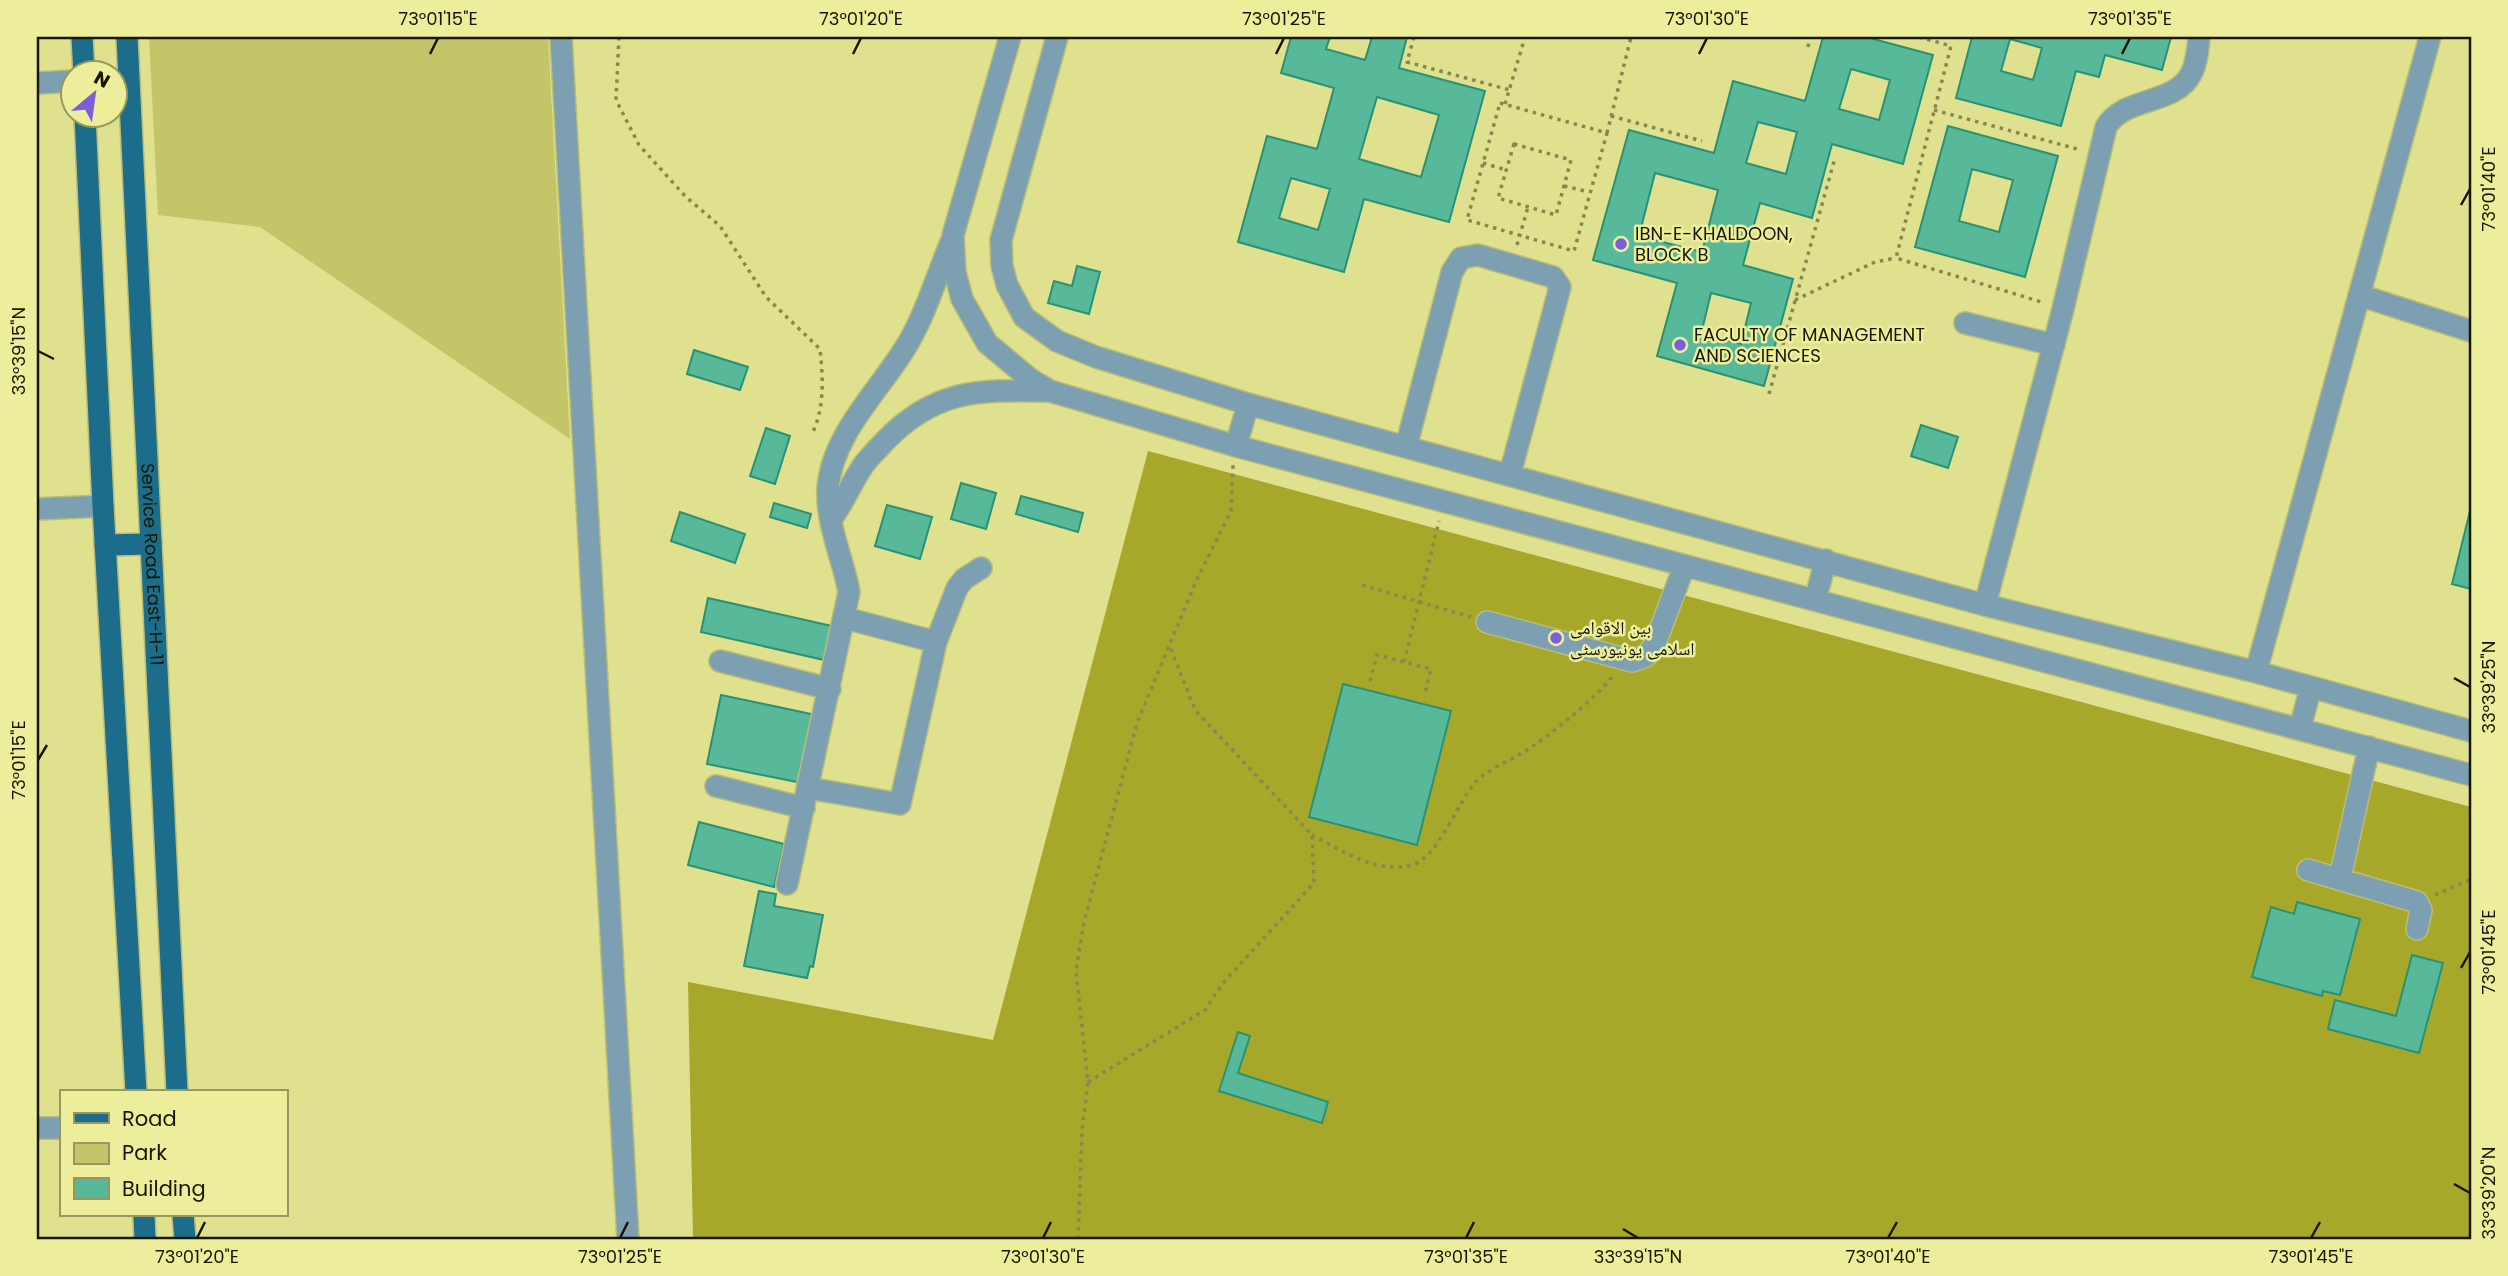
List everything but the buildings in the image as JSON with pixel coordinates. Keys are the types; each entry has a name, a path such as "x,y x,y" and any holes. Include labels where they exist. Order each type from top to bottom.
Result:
{"main road":[{"path":"82,37 83,60"},
{"name":"Service Road East-H-11","path":"127,37 177,1090"},
{"path":"87,130 105,545 136,1090"},
{"path":"105,545 151,544"},
{"path":"144,1216 145,1239"},
{"path":"183,1216 184,1239"}],"street":[{"path":"561,37 628,1239"},
{"path":"787,884 849,592 845,568 834,543 828,491 831,466 842,442 909,342 953,235 1010,37"},
{"path":"1057,37 1001,240 1002,266 1007,285 1024,317 1057,341 1096,357 1248,404 1985,605 2256,672 2471,731"},
{"path":"1985,605 2054,345 2098,154 2112,116 2159,98 2185,83 2192,73 2199,37"},
{"path":"2256,672 2430,37"},
{"path":"37,83 60,82"},
{"path":"953,235 955,272 962,299 987,343 1050,391"},
{"path":"1406,447 1456,263 1467,255 1478,254 1553,277 1558,282 1560,293 1510,474"},
{"path":"2359,295 2471,331"},
{"path":"1965,323 2054,345"},
{"path":"832,518 870,458 903,423 943,399 992,390 1050,391 1236,446 1443,502 2471,775"},
{"path":"1236,446 1248,404"},
{"path":"37,509 103,506"},
{"path":"1815,600 1826,560"},
{"path":"1487,622 1632,661 1646,656 1654,646 1684,567"},
{"path":"716,786 806,798 900,804 936,642 957,588 964,579 981,568"},
{"path":"845,618 936,642"},
{"path":"720,661 830,689"},
{"path":"2300,728 2311,687"},
{"path":"2340,878 2369,747"},
{"path":"2308,870 2421,904 2417,929"},
{"path":"37,1128 60,1128"}],"path":[{"path":"619,37 616,100 639,145 686,197 720,226 766,297 820,349 823,385 818,422 813,434"},
{"path":"1414,37 1407,62 1510,90"},
{"path":"1505,104 1525,37"},
{"path":"1607,133 1500,103 1467,220 1574,251 1607,133 1631,37"},
{"path":"1808,47 1810,37"},
{"path":"1896,258 1951,46 1919,37"},
{"path":"1934,110 2098,154"},
{"path":"1611,116 1702,141"},
{"path":"1514,144 1571,160 1556,215 1498,198 1506,170 1514,144"},
{"path":"1769,394 1835,158"},
{"path":"1483,163 1506,170"},
{"path":"1564,186 1590,193"},
{"path":"1512,265 1528,207"},
{"path":"1795,300 1875,262 1896,258 2063,309"},
{"path":"1078,1239 1082,1131 1088,1082 1076,971 1084,922 1137,723 1169,643 1231,511 1231,474 1236,446"},
{"path":"1404,662 1443,502"},
{"path":"1362,585 1487,622"},
{"path":"1169,643 1195,710 1312,835 1358,860 1394,868 1415,864 1438,841 1474,784 1525,751 1601,692 1620,659"},
{"path":"1370,681 1377,656 1431,669 1424,696"},
{"path":"1088,1082 1205,1010 1223,983 1314,883 1312,835"},
{"path":"2421,904 2448,887 2471,879"}],"green space":[{"path":"149,37 548,37 570,439 260,227 158,215"}],"shaded area":[{"path":"1148,451 2471,807 2471,1239 693,1239 688,982 993,1040"}],"place":[{"name":"IBN-E-KHALDOON, BLOCK B","path":"1621,244"},
{"name":"FACULTY OF MANAGEMENT AND SCIENCES","path":"1680,345"},
{"name":"بین الاقوامی اسلامی یونیورسٹی","path":"1556,638"}]}
